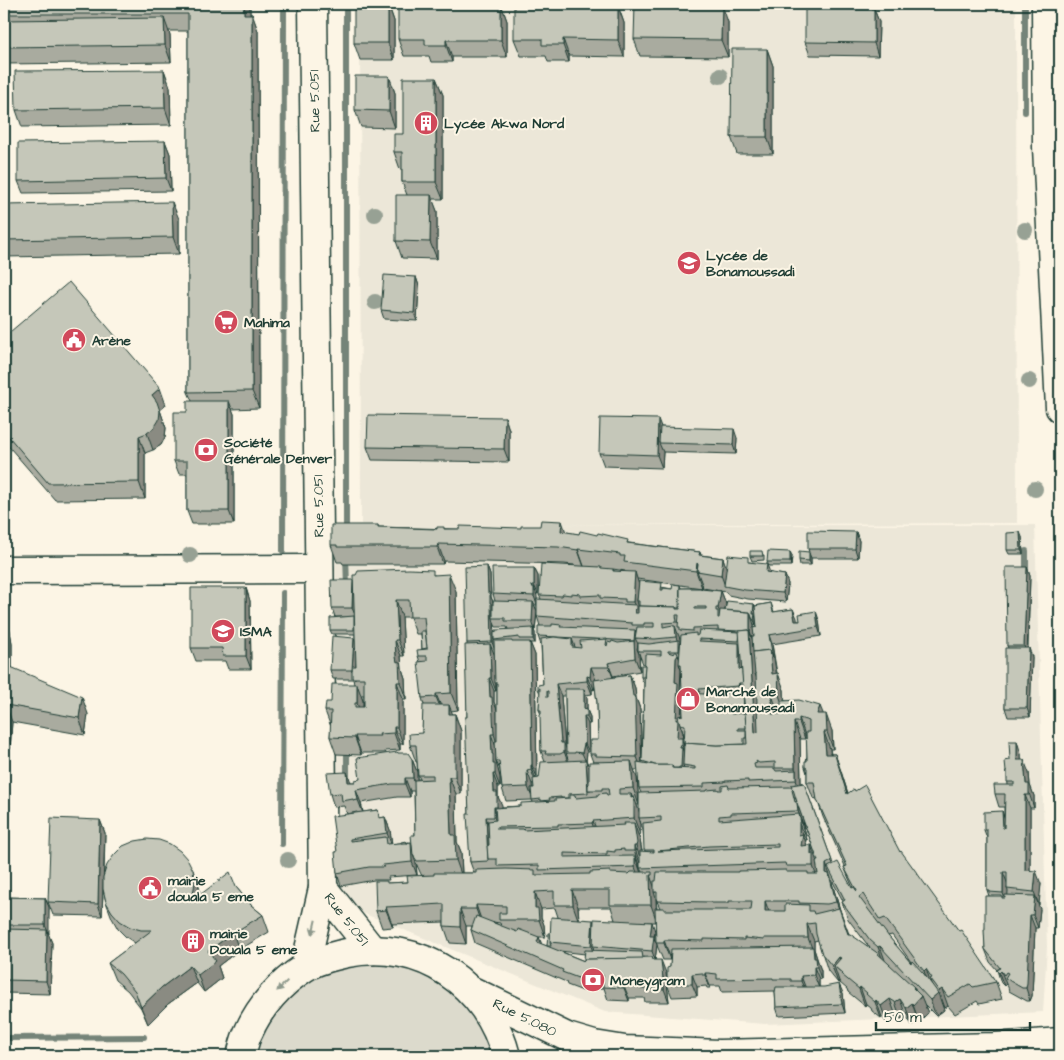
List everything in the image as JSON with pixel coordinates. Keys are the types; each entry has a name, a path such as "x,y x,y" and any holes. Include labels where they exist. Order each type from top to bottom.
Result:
{"main road":[{"name":"Rue 5.051","path":"305,967 323,888 313,4"},
{"path":"1046,4 1048,147 1060,408"},
{"path":"4,570 319,569"},
{"name":"Rue 5.051","path":"323,888 372,950"},
{"path":"241,1056 249,1031 266,1002 290,978 305,967 336,955 372,950 390,951 425,960 441,968 470,990 494,1022 506,1056"},
{"name":"Rue 5.080","path":"470,990 567,1037 594,1045 625,1050 719,1054 995,1047 1060,1042"}],"shaded area":[{"path":"360,4 1016,4 1017,523 543,525 1035,525 1047,947 1043,1012 765,1024 605,1012 360,912 342,890 337,873 334,525 361,524"},
{"path":"367,959 416,965 459,988 499,1056 254,1056 255,1046 280,1003 319,972"}],"building":[{"path":"4,4 244,4 244,14 252,14 252,391 188,392 188,14 4,14"},
{"path":"354,4 388,4 388,43 354,43"},
{"path":"398,4 501,4 501,40 446,40 446,45 425,45 425,39 398,39"},
{"path":"635,4 722,5 721,40 634,39"},
{"path":"514,5 618,6 618,40 563,39 563,45 542,45 542,39 514,39"},
{"path":"805,8 874,9 874,43 805,42"},
{"path":"164,18 165,45 4,47 4,20"},
{"path":"732,49 767,49 767,137 731,137"},
{"path":"164,70 165,108 16,110 15,71"},
{"path":"355,76 389,76 389,111 355,110"},
{"name":"Lycée Akwa Nord","path":"403,78 436,78 436,182 402,182 402,152 394,152 394,134 403,134"},
{"path":"165,141 166,178 18,181 18,143"},
{"path":"396,195 431,195 430,242 396,241"},
{"path":"172,202 173,237 4,240 4,205"},
{"path":"384,275 416,277 414,313 381,310"},
{"path":"69,282 160,388 152,395 160,411 159,420 154,428 139,436 139,482 48,483 4,431 4,337"},
{"name":"Société Générale Denver","path":"187,401 229,401 229,511 187,511 187,461 174,461 174,412 187,412"},
{"path":"368,415 505,417 504,449 367,447"},
{"path":"600,418 658,419 657,455 599,453"},
{"path":"660,427 734,429 733,445 659,443"},
{"path":"541,520 562,521 561,531 579,534 580,531 597,535 598,533 628,540 627,543 700,552 699,555 723,558 721,575 697,571 697,563 696,571 624,562 625,556 620,556 620,554 558,547 438,544 437,547 337,547 337,545 331,545 331,525 378,525 378,527 437,529 437,527 444,527 444,529 460,529 460,526 521,528 521,526 540,526"},
{"path":"808,531 856,532 855,549 808,549"},
{"path":"1020,532 1021,550 1007,550 1007,533"},
{"path":"750,551 762,551 763,556 750,556"},
{"path":"768,551 790,552 790,562 767,562"},
{"path":"799,551 809,552 809,561 799,560"},
{"path":"728,555 748,557 748,562 767,564 766,572 785,575 783,593 724,586"},
{"path":"541,564 601,567 613,569 613,571 635,572 633,602 625,602 625,599 600,598 600,595 580,596 580,594 571,593 571,595 563,594 562,596 539,595"},
{"path":"487,566 488,593 490,593 491,603 492,642 467,643 465,567"},
{"path":"1006,567 1027,567 1024,646 1007,646"},
{"path":"492,568 534,568 534,585 532,587 534,587 534,596 493,594"},
{"path":"433,570 433,575 449,574 451,693 436,694 436,697 422,698 418,662 427,661 427,656 418,656 417,650 427,649 424,617 410,617 409,600 396,600 398,640 395,640 400,682 397,682 397,727 394,727 394,733 379,734 380,736 330,737 331,711 325,711 326,702 331,702 332,684 357,684 357,703 355,703 355,707 364,707 364,678 352,678 352,666 356,666 353,575 356,575 358,571"},
{"path":"331,580 353,580 352,608 332,608"},
{"path":"639,581 662,583 661,590 663,588 672,589 673,584 680,585 679,608 639,606 639,601 637,601"},
{"name":"ISMA","path":"191,588 246,588 246,656 223,656 222,648 191,648"},
{"path":"680,588 701,588 721,591 718,608 716,608 718,618 720,610 750,612 750,631 718,630 718,627 693,628 693,631 680,630 680,627 678,627 679,615 676,615 677,622 663,623 663,627 675,626 676,637 635,638 637,627 654,627 654,623 632,625 632,623 537,616 537,599 636,605 635,613 638,613 638,606 676,607 676,609 680,609","holes":["695,607 706,607 706,609 695,609"]},
{"path":"493,601 533,602 532,621 505,621 505,618 493,618"},
{"path":"727,601 754,604 754,620 750,612 725,610"},
{"path":"771,603 773,612 793,609 795,621 800,621 799,614 816,611 818,627 769,635 773,658 770,650 753,652 752,636 754,636 753,628 757,627 755,606"},
{"path":"4,613 6,665 82,697 79,718 6,705 4,732"},
{"path":"354,616 354,630 330,630 330,618"},
{"path":"552,624 561,625 560,627 635,630 634,641 538,636 538,626 552,626"},
{"path":"533,628 533,639 519,639 519,637 494,640 494,632 496,630"},
{"path":"699,630 740,632 739,641 699,639 699,641 739,643 739,669 742,670 743,683 739,683 738,686 699,689 700,692 696,692 696,689 693,689 693,692 682,691 681,664 679,664 681,635 696,633 696,636"},
{"path":"749,630 755,733 758,732 756,674 753,652 770,650 772,674 778,673 779,695 772,695 772,714 781,714 781,701 799,700 820,706 817,714 826,714 827,732 824,732 826,754 835,754 847,794 865,785 900,852 959,931 961,930 996,982 973,987 970,984 948,997 942,989 939,991 930,979 932,978 926,969 924,971 885,918 880,920 863,894 859,897 889,937 911,963 912,961 924,974 938,993 930,1000 880,946 878,947 870,940 842,902 845,900 828,867 838,862 852,888 854,887 857,891 844,867 847,866 817,800 814,782 807,782 805,761 807,761 806,732 809,732 809,721 799,718 799,722 794,722 795,768 775,768 775,762 759,763 756,761 757,763 754,764 755,768 774,768 776,771 796,770 796,780 725,781 704,783 704,787 639,788 637,762 672,765 672,768 695,769 695,767 683,765 684,743 747,744 739,631"},
{"path":"421,631 425,631 427,648 422,649"},
{"path":"332,636 354,638 352,670 330,670"},
{"path":"554,637 572,639 572,647 581,648 580,641 607,639 607,646 608,642 611,643 612,641 618,643 634,641 635,658 608,663 609,667 591,667 590,677 587,676 587,681 556,684 561,743 564,743 564,752 560,754 545,754 546,751 541,751 540,688 538,689 538,685 543,684 541,639"},
{"path":"679,640 679,651 668,651 674,654 674,652 677,652 678,655 676,658 675,682 678,683 676,720 678,720 677,738 682,738 682,745 680,745 680,748 682,748 681,767 673,768 672,765 655,765 642,761 645,654 661,655 661,651 638,651 638,643 649,644"},
{"path":"494,641 530,642 532,765 531,770 527,771 528,787 502,788 499,761 496,761 497,683 495,683"},
{"path":"490,644 491,678 489,678 494,734 491,734 493,764 495,764 495,774 493,774 494,792 497,792 497,807 494,807 494,817 486,817 488,861 470,862 467,814 469,814 465,717 467,717 465,645"},
{"path":"1005,648 1029,648 1027,708 1005,708"},
{"path":"641,665 645,665 644,677 641,677"},
{"path":"630,675 633,696 635,696 637,757 596,756 596,754 590,754 590,740 598,740 597,702 594,680"},
{"path":"565,689 584,689 584,709 587,708 587,716 584,716 585,744 582,753 566,753"},
{"path":"705,691 712,691 712,694 743,692 744,711 731,712 731,714 745,713 746,728 738,728 738,730 746,730 744,744 684,743 685,725 680,724 678,716 683,715 682,693 705,694"},
{"path":"423,705 449,705 449,714 455,714 455,777 449,777 451,835 455,835 456,860 417,861 413,855 411,835 415,835 414,780 433,779 433,775 418,775 416,745 410,745 409,734 422,733"},
{"path":"1009,741 1017,741 1017,760 1024,760 1026,784 1029,784 1029,795 1025,795 1025,870 1036,871 1034,892 1007,889 1007,872 1003,872 1003,893 989,892 987,890 987,830 984,830 984,812 1002,811 1004,828 1005,794 995,794 994,785 1014,785 1014,782 1007,782 1005,761 1010,760"},
{"path":"397,752 408,753 412,759 413,778 405,778 405,784 392,784 356,790 358,800 353,801 353,799 342,801 341,793 330,794 327,773 347,772 348,782 355,782 355,780 360,779 357,758"},
{"path":"586,760 588,793 568,794 568,798 532,800 531,788 534,788 533,779 539,778 541,762"},
{"path":"631,761 633,788 619,789 619,794 631,794 631,798 634,797 634,818 593,821 592,823 558,824 558,826 497,827 497,829 524,830 634,823 637,843 634,846 634,851 624,851 624,849 615,850 615,852 607,851 607,854 564,853 564,857 635,856 635,867 539,870 539,865 497,866 497,859 488,859 488,821 496,820 495,808 521,806 521,803 555,801 555,799 570,798 570,795 575,795 576,798 598,796 598,794 606,793 609,795 608,788 588,790 589,762"},
{"path":"804,783 832,861 826,864 826,873 829,874 836,902 827,904 799,903 799,901 765,901 765,911 785,911 785,904 809,905 809,911 813,911 814,914 839,908 848,934 876,952 914,987 921,996 913,1005 912,1003 906,1008 900,999 895,1002 890,999 881,1006 860,987 859,989 842,975 834,966 841,958 839,957 832,966 822,954 815,923 807,924 808,938 764,938 764,940 744,938 744,940 704,939 704,941 664,940 664,943 656,943 655,908 664,908 664,910 751,910 752,901 711,903 657,901 657,892 654,892 654,881 656,881 657,872 786,870 786,872 818,874 816,861 818,861 797,803 798,811 731,813 731,815 719,816 719,820 799,814 801,823 799,823 799,835 803,834 801,846 811,845 813,866 786,866 785,863 640,868 640,851 654,852 654,850 644,850 643,823 661,821 661,817 639,818 639,793 722,790 722,786 728,785 729,788 792,787 791,785","holes":["793,789 797,802 795,802","778,844 778,847 658,851 709,846"]},
{"path":"378,810 379,818 385,817 387,833 350,839 350,841 386,837 387,844 411,842 412,862 337,873 335,852 337,852 332,816"},
{"path":"51,818 100,820 98,904 48,902"},
{"name":"mairie Douala 5 eme","path":"147,839 159,840 170,844 188,860 193,870 195,882 192,901 230,872 236,887 251,905 263,915 208,951 216,961 198,975 190,966 162,987 141,1007 135,991 121,974 108,963 152,930 130,927 120,921 106,902 103,877 107,865 123,846"},
{"path":"476,870 535,870 535,875 590,874 590,872 610,871 610,873 629,874 631,872 652,872 652,875 650,875 651,905 610,905 610,890 572,890 573,905 554,905 554,891 535,892 535,908 538,908 539,920 499,920 499,913 506,913 506,906 476,905 476,909 460,909 460,927 444,926 444,904 386,907 386,910 376,911 375,881 387,881 387,883 408,882 407,876 434,875 434,873 476,873"},
{"path":"1005,895 1035,896 1033,915 1030,915 1026,988 1022,988 1005,978 1008,973 1006,972 1004,975 1001,971 999,973 996,970 1000,968 985,949 985,896 1002,896 1002,898 1005,898"},
{"path":"4,897 45,898 45,925 4,925"},
{"path":"476,916 517,932 518,929 539,937 537,942 584,961 584,959 652,957 653,960 661,960 664,989 640,989 640,986 624,986 624,988 603,987 603,975 580,976 578,978 562,972 563,970 471,930"},
{"path":"551,917 593,920 591,946 550,942"},
{"path":"594,919 652,922 650,936 654,936 652,951 593,946"},
{"path":"4,929 47,930 46,981 4,980"},
{"path":"548,933 550,933 551,946 547,946"},
{"path":"813,947 817,967 814,967 814,975 801,976 801,981 773,978 717,979 717,974 705,973 705,975 702,975 702,973 692,974 692,984 667,984 667,968 670,967 671,949"},
{"path":"585,950 642,952 643,958 584,959"},
{"path":"839,984 842,1004 776,1007 776,987 824,987"}],"waterway":[{"path":"283,551 284,4"},
{"path":"346,4 346,532"},
{"path":"1025,4 1025,112"},
{"path":"1026,551 1026,574"},
{"path":"346,555 347,587"},
{"path":"282,844 283,593"},
{"path":"347,747 347,779"},
{"path":"4,1038 144,1037"}],"place":[{"name":"Lycée Akwa Nord","path":"426,123"},
{"name":"Lycée de Bonamoussadi","path":"689,263"},
{"name":"Mahima","path":"226,322"},
{"name":"Arène","path":"74,340"},
{"name":"Société Générale Denver","path":"206,450"},
{"name":"ISMA","path":"223,631"},
{"name":"Marché de Bonamoussadi","path":"688,699"},
{"name":"mairie douala 5 eme","path":"150,888"},
{"name":"mairie Douala 5 eme","path":"193,941"},
{"name":"Moneygram","path":"593,980"}]}
